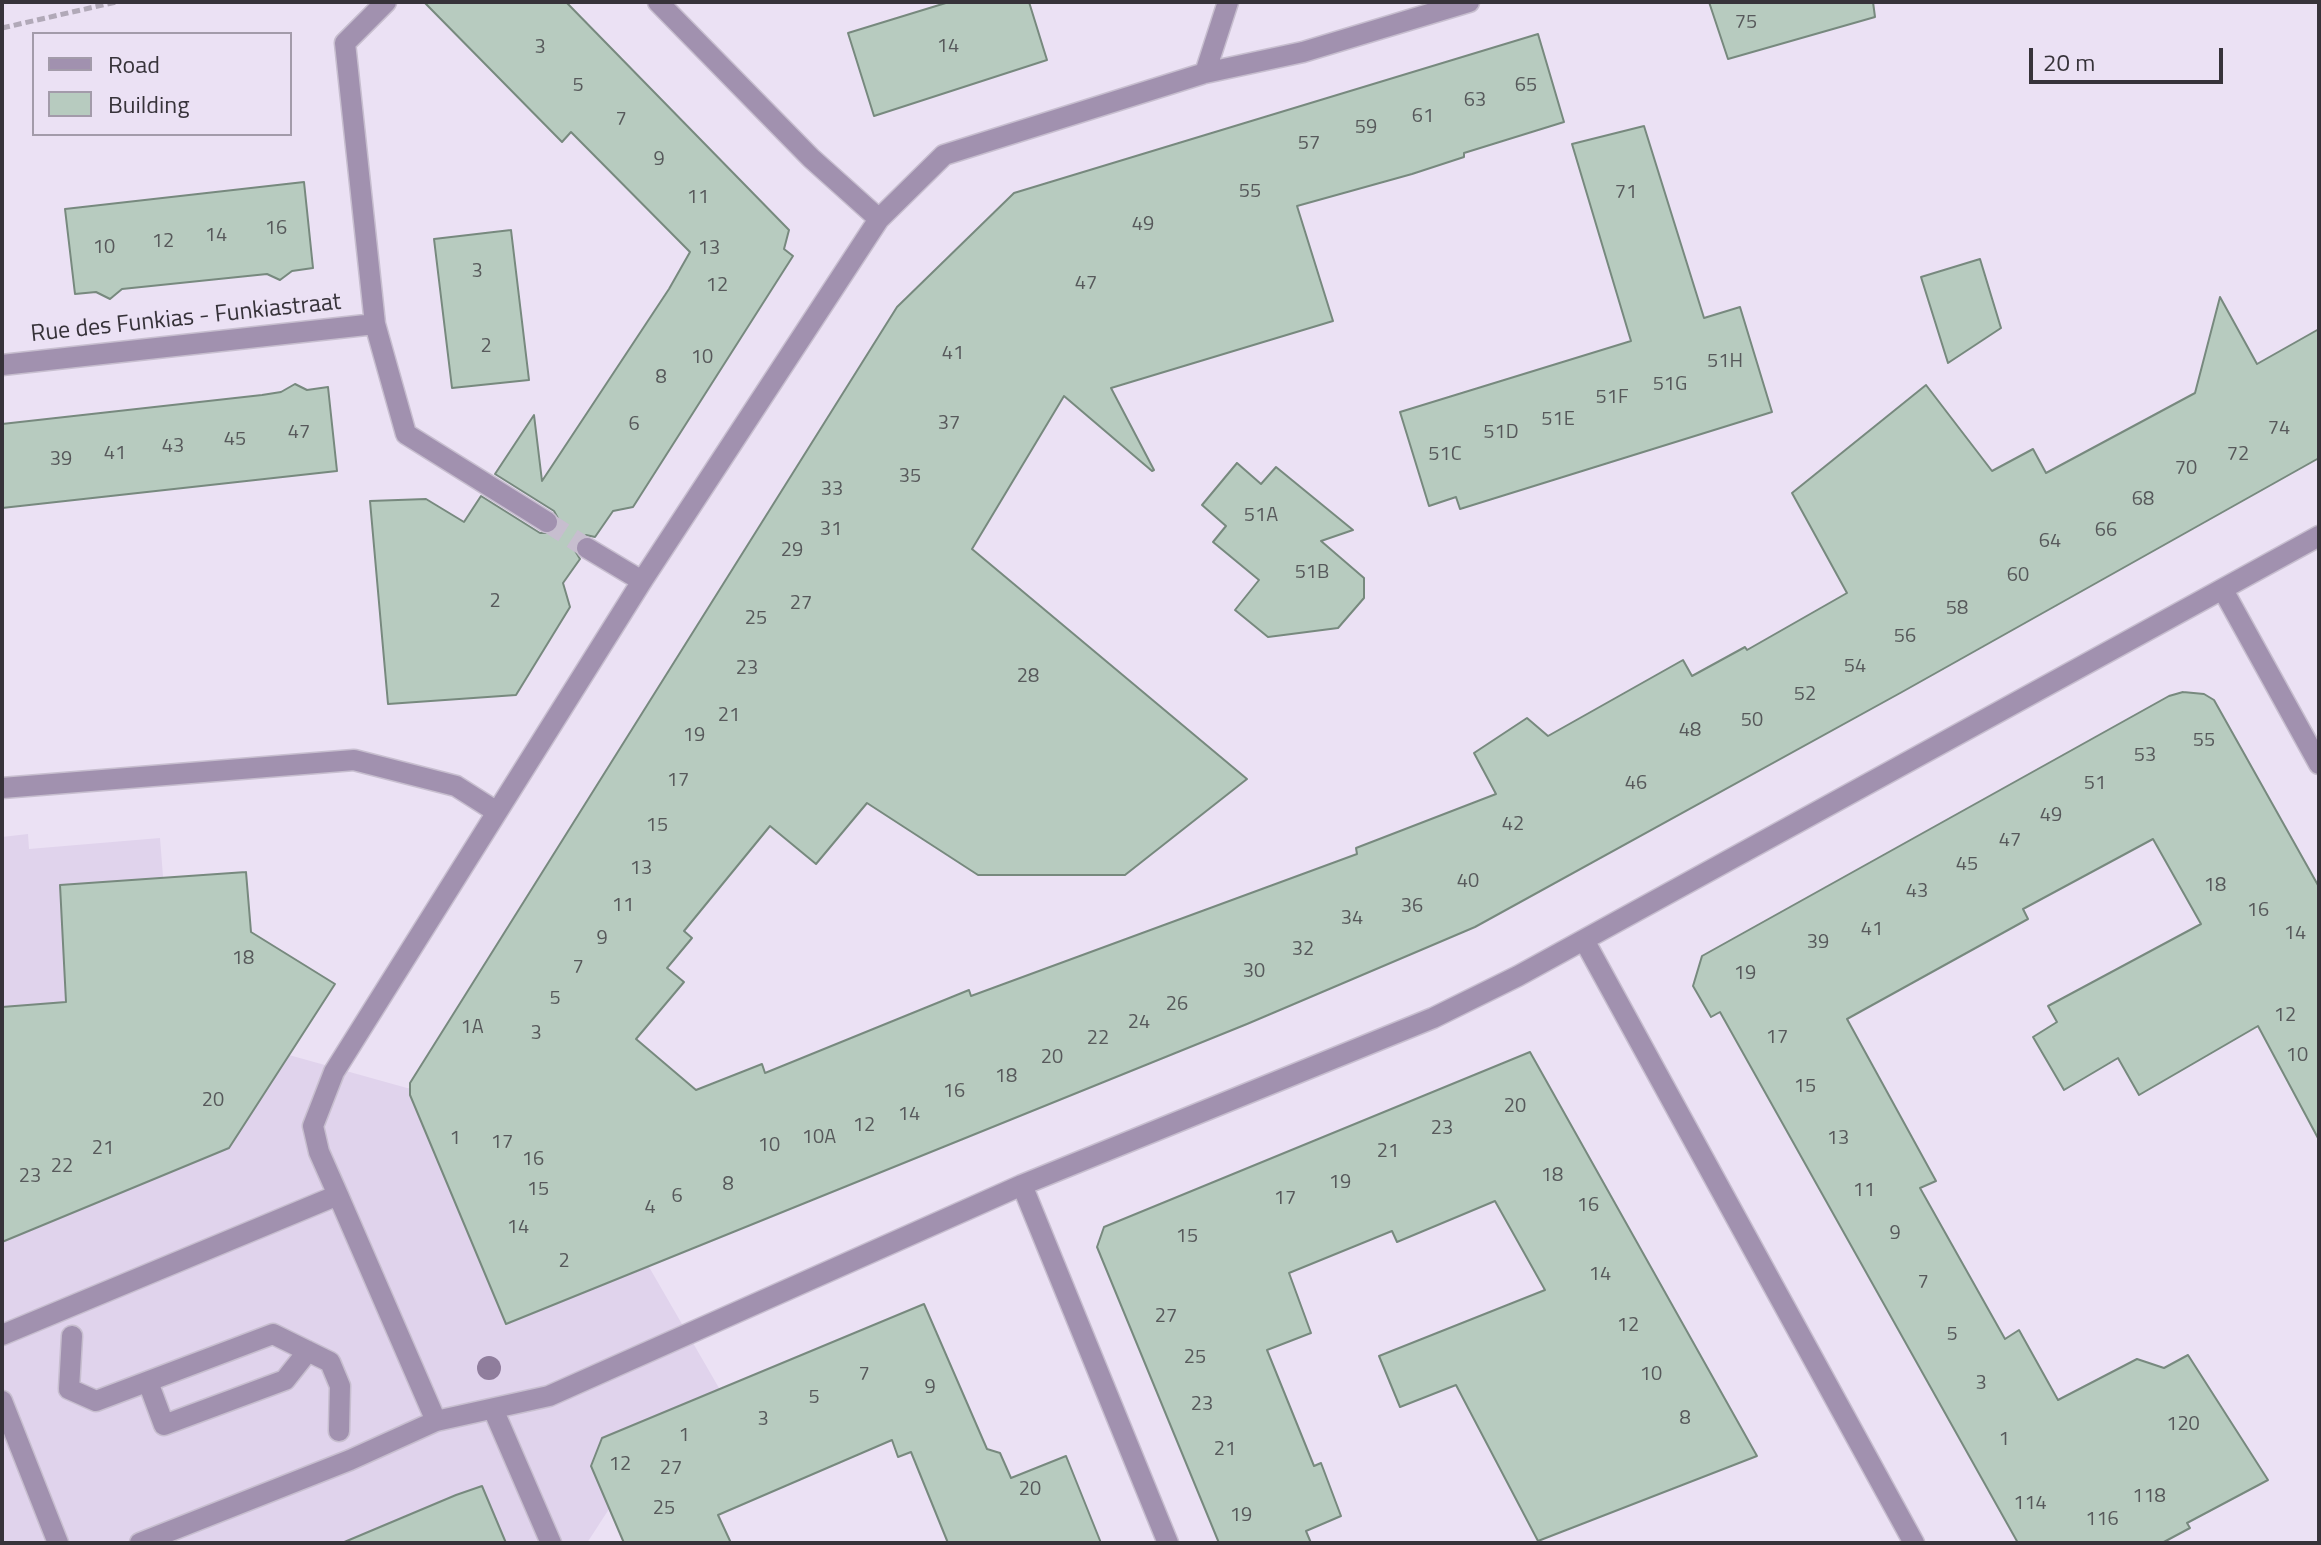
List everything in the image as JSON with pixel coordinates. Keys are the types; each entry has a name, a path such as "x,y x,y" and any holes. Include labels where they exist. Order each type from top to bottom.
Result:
{"street":[{"path":"386,2 345,43 375,324 406,434 547,522"},
{"path":"658,2 811,158 879,219"},
{"path":"673,17 688,2"},
{"path":"1205,73 1228,2"},
{"path":"436,1421 319,1152 313,1126 334,1072 642,581 879,219 944,155 1205,73 1303,52 1469,2"},
{"name":"Rue des Funkias - Funkiastraat","path":"2,365 375,324"},
{"path":"140,1543 350,1460 436,1421 549,1396 1022,1185 1433,1018 1584,940 2319,536"},
{"path":"587,548 642,581"},
{"path":"2223,590 2319,764"},
{"path":"2,788 354,760 456,786 497,812"},
{"path":"1584,940 1914,1543"},
{"path":"1022,1185 1168,1543"},
{"path":"2,1335 338,1195"},
{"path":"72,1336 69,1389 96,1401 273,1334 330,1362 340,1386 339,1431"},
{"path":"148,1382 164,1425 285,1380 308,1351"},
{"path":"2,1401 58,1543"},
{"path":"493,1409 551,1543"}],"path":[{"path":"2,28 116,2"}],"shaded area":[{"path":"28,834 29,849 160,838 171,979 289,1055 407,1088 508,1098 621,1198 649,1267 719,1388 747,1451 609,1509 587,1543 2,1543 2,837"}],"building":[{"path":"424,2 566,2 789,230 784,249 793,256 633,507 613,511 595,537 586,535 576,541 574,549 580,559 563,583 570,607 516,695 388,704 370,501 426,499 464,522 481,496 540,533 554,533 560,522 554,511 495,474 534,415 542,481 669,289 690,252 571,132 562,142"},
{"path":"949,2 1029,2 1047,60 874,116 848,33"},
{"path":"1709,2 1873,2 1875,17 1728,59"},
{"path":"1538,34 1564,122 1464,153 1464,157 1412,174 1297,206 1333,321 1111,388 1152,471 1064,396 972,549 1247,779 1125,875 978,875 867,803 816,864 770,826 684,931 692,938 667,968 684,982 636,1039 696,1090 762,1064 765,1073 969,990 971,996 1357,854 1356,848 1496,794 1474,753 1527,718 1548,736 1683,660 1692,676 1745,647 1747,650 1847,593 1792,493 1926,385 1992,471 2033,449 2046,473 2195,393 2220,297 2257,364 2319,329 2319,458 1475,927 1247,1024 506,1324 410,1095 410,1083 897,307 1014,193"},
{"path":"1644,126 1704,318 1740,307 1772,412 1460,509 1456,497 1429,506 1400,412 1631,341 1572,144"},
{"path":"304,182 313,268 292,271 280,280 267,274 122,289 110,299 96,292 75,294 65,209"},
{"path":"511,230 529,380 452,388 434,239"},
{"path":"1980,259 2001,328 1948,363 1921,277"},
{"path":"295,384 307,390 328,387 337,471 2,508 2,424 262,395 281,392"},
{"path":"1237,463 1261,484 1276,467 1353,530 1321,541 1364,578 1364,598 1338,628 1268,637 1235,610 1259,580 1213,542 1226,526 1202,505"},
{"path":"2183,692 2204,694 2214,700 2319,887 2319,1140 2258,1026 2139,1095 2118,1058 2064,1090 2033,1037 2057,1022 2048,1006 2201,924 2153,839 2023,909 2028,919 1847,1019 1936,1181 1920,1188 2005,1339 2019,1330 2058,1400 2137,1359 2164,1368 2188,1355 2268,1480 2187,1523 2190,1528 2162,1543 2018,1543 1720,1012 1711,1017 1693,986 1702,956 2169,696"},
{"path":"246,872 251,932 335,984 229,1148 2,1242 2,1007 66,1002 60,885"},
{"path":"1530,1052 1757,1456 1538,1541 1456,1385 1400,1407 1379,1356 1545,1290 1495,1201 1397,1242 1392,1231 1289,1273 1311,1333 1267,1350 1314,1466 1321,1463 1341,1516 1306,1531 1311,1543 1219,1543 1097,1247 1104,1227"},
{"path":"924,1304 987,1449 1000,1453 1011,1478 1066,1456 1101,1543 948,1543 911,1452 898,1457 892,1440 718,1515 731,1543 624,1543 591,1466 602,1438"},
{"path":"482,1486 506,1543 342,1543 456,1495"}],"tunnel":[{"path":"547,522 587,548"}]}
